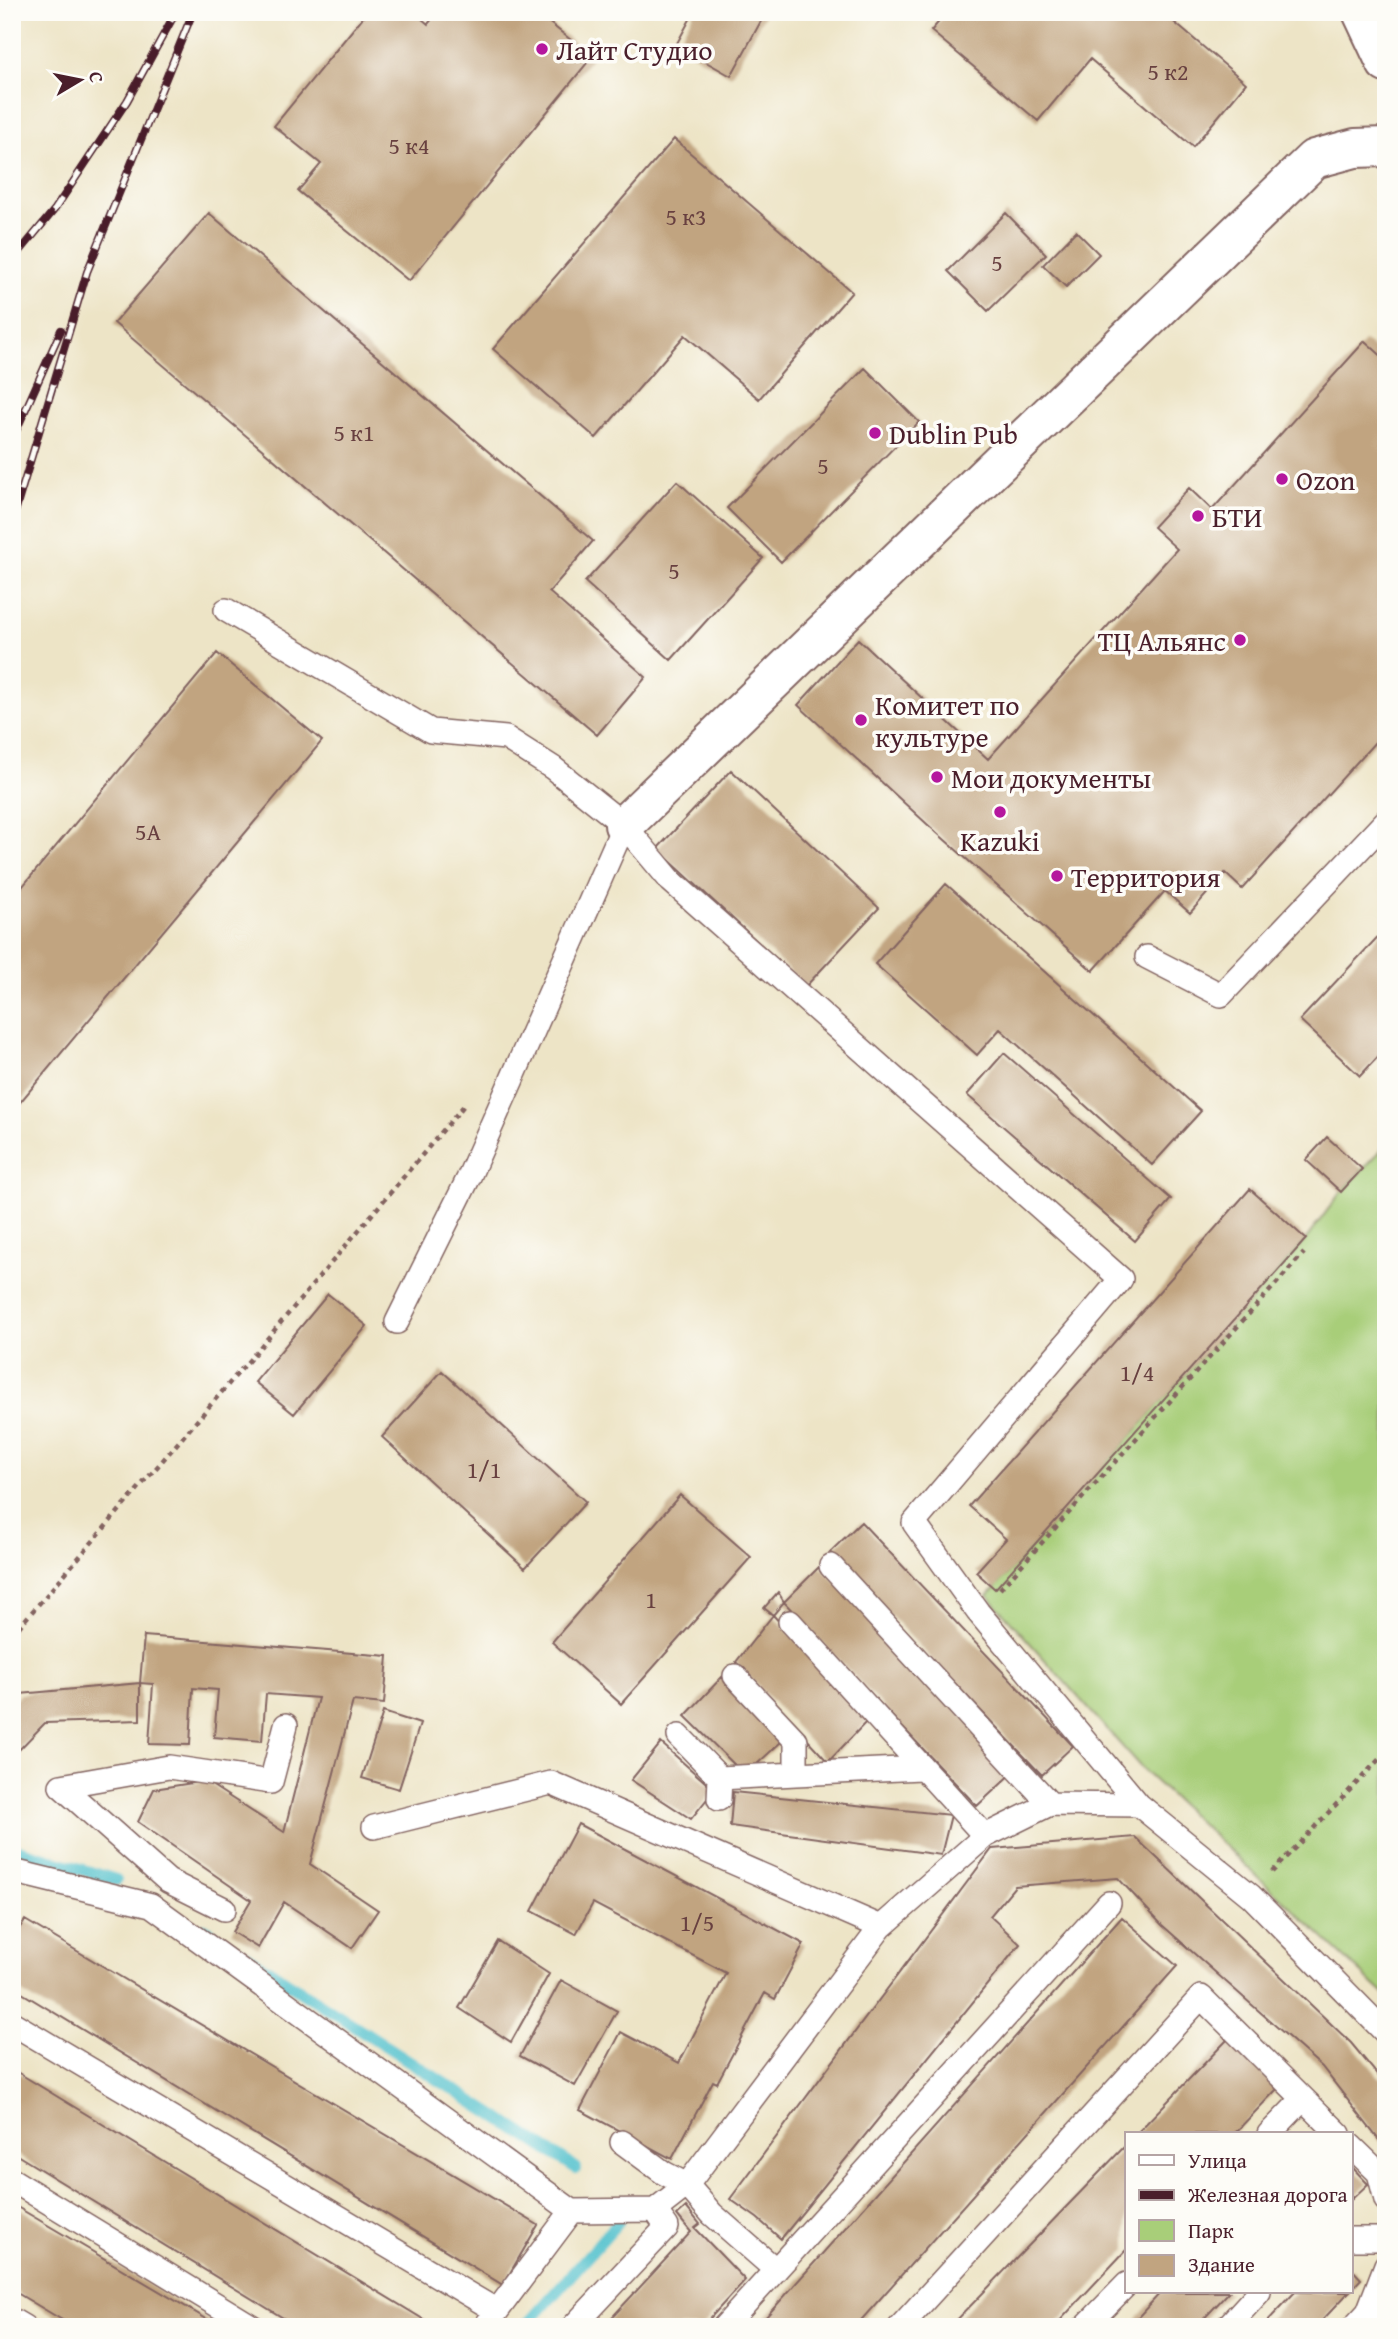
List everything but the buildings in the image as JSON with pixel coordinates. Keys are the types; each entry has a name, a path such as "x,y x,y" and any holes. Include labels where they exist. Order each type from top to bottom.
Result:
{"street":[{"path":"1362,12 1384,53"},
{"path":"624,825 1314,159 1355,148 1386,147"}],"lane":[{"path":"226,610 431,731 506,738 553,768 624,825 671,881 1121,1279 914,1524 978,1612 1139,1804 1251,1896 1386,2033"},
{"path":"1147,957 1221,995 1386,821"},
{"path":"397,1321 468,1179 624,825"},
{"path":"831,1566 1050,1804"},
{"path":"790,1622 985,1836"},
{"path":"735,1676 796,1741 796,1774"},
{"path":"224,1909 168,1881 61,1786 169,1767 271,1782 286,1725"},
{"path":"679,1736 720,1789 796,1774 921,1768"},
{"path":"374,1828 551,1783 881,1927"},
{"path":"12,1871 151,1905 572,2211 655,2210 687,2185 881,1927 985,1836 1050,1804 1139,1804"},
{"path":"151,1905 168,1881"},
{"path":"724,2327 1109,1903"},
{"path":"900,2327 1200,1997 1337,2132"},
{"path":"12,2023 491,2319 572,2211"},
{"path":"1271,2132 1303,2100"},
{"path":"622,2142 664,2173 687,2185 712,2214 776,2270"},
{"path":"1352,2147 1380,2173 1386,2200"},
{"path":"12,2180 253,2327"},
{"path":"573,2327 667,2227 655,2210"},
{"path":"1352,2239 1386,2239"},
{"path":"1367,2322 1386,2265"},
{"path":"1085,2327 1125,2286"},
{"path":"1227,2327 1257,2294"},
{"path":"12,2320 24,2327"}],"path":[{"path":"12,1635 245,1365 467,1101"},
{"path":"978,1612 1304,1252"},
{"path":"1251,1896 1386,1752"}],"green space":[{"path":"1386,1145 1386,1996 1145,1772 988,1596 1306,1239 1341,1192"}],"waterway":[{"path":"12,1848 116,1880"},
{"path":"204,1929 576,2168"},
{"path":"525,2327 618,2222"}],"railway":[{"path":"12,261 55,209 127,101 176,12"},
{"path":"12,522 87,272 193,12"},
{"path":"12,440 61,330"}],"place":[{"name":"Лайт Студио","path":"542,49"},
{"name":"Dublin Pub","path":"875,433"},
{"name":"Ozon","path":"1282,479"},
{"name":"БТИ","path":"1198,516"},
{"name":"ТЦ Альянс","path":"1240,640"},
{"name":"Комитет по культуре","path":"861,720"},
{"name":"Мои документы","path":"937,777"},
{"name":"Kazuki","path":"1000,812"},
{"name":"Территория","path":"1057,876"}]}
